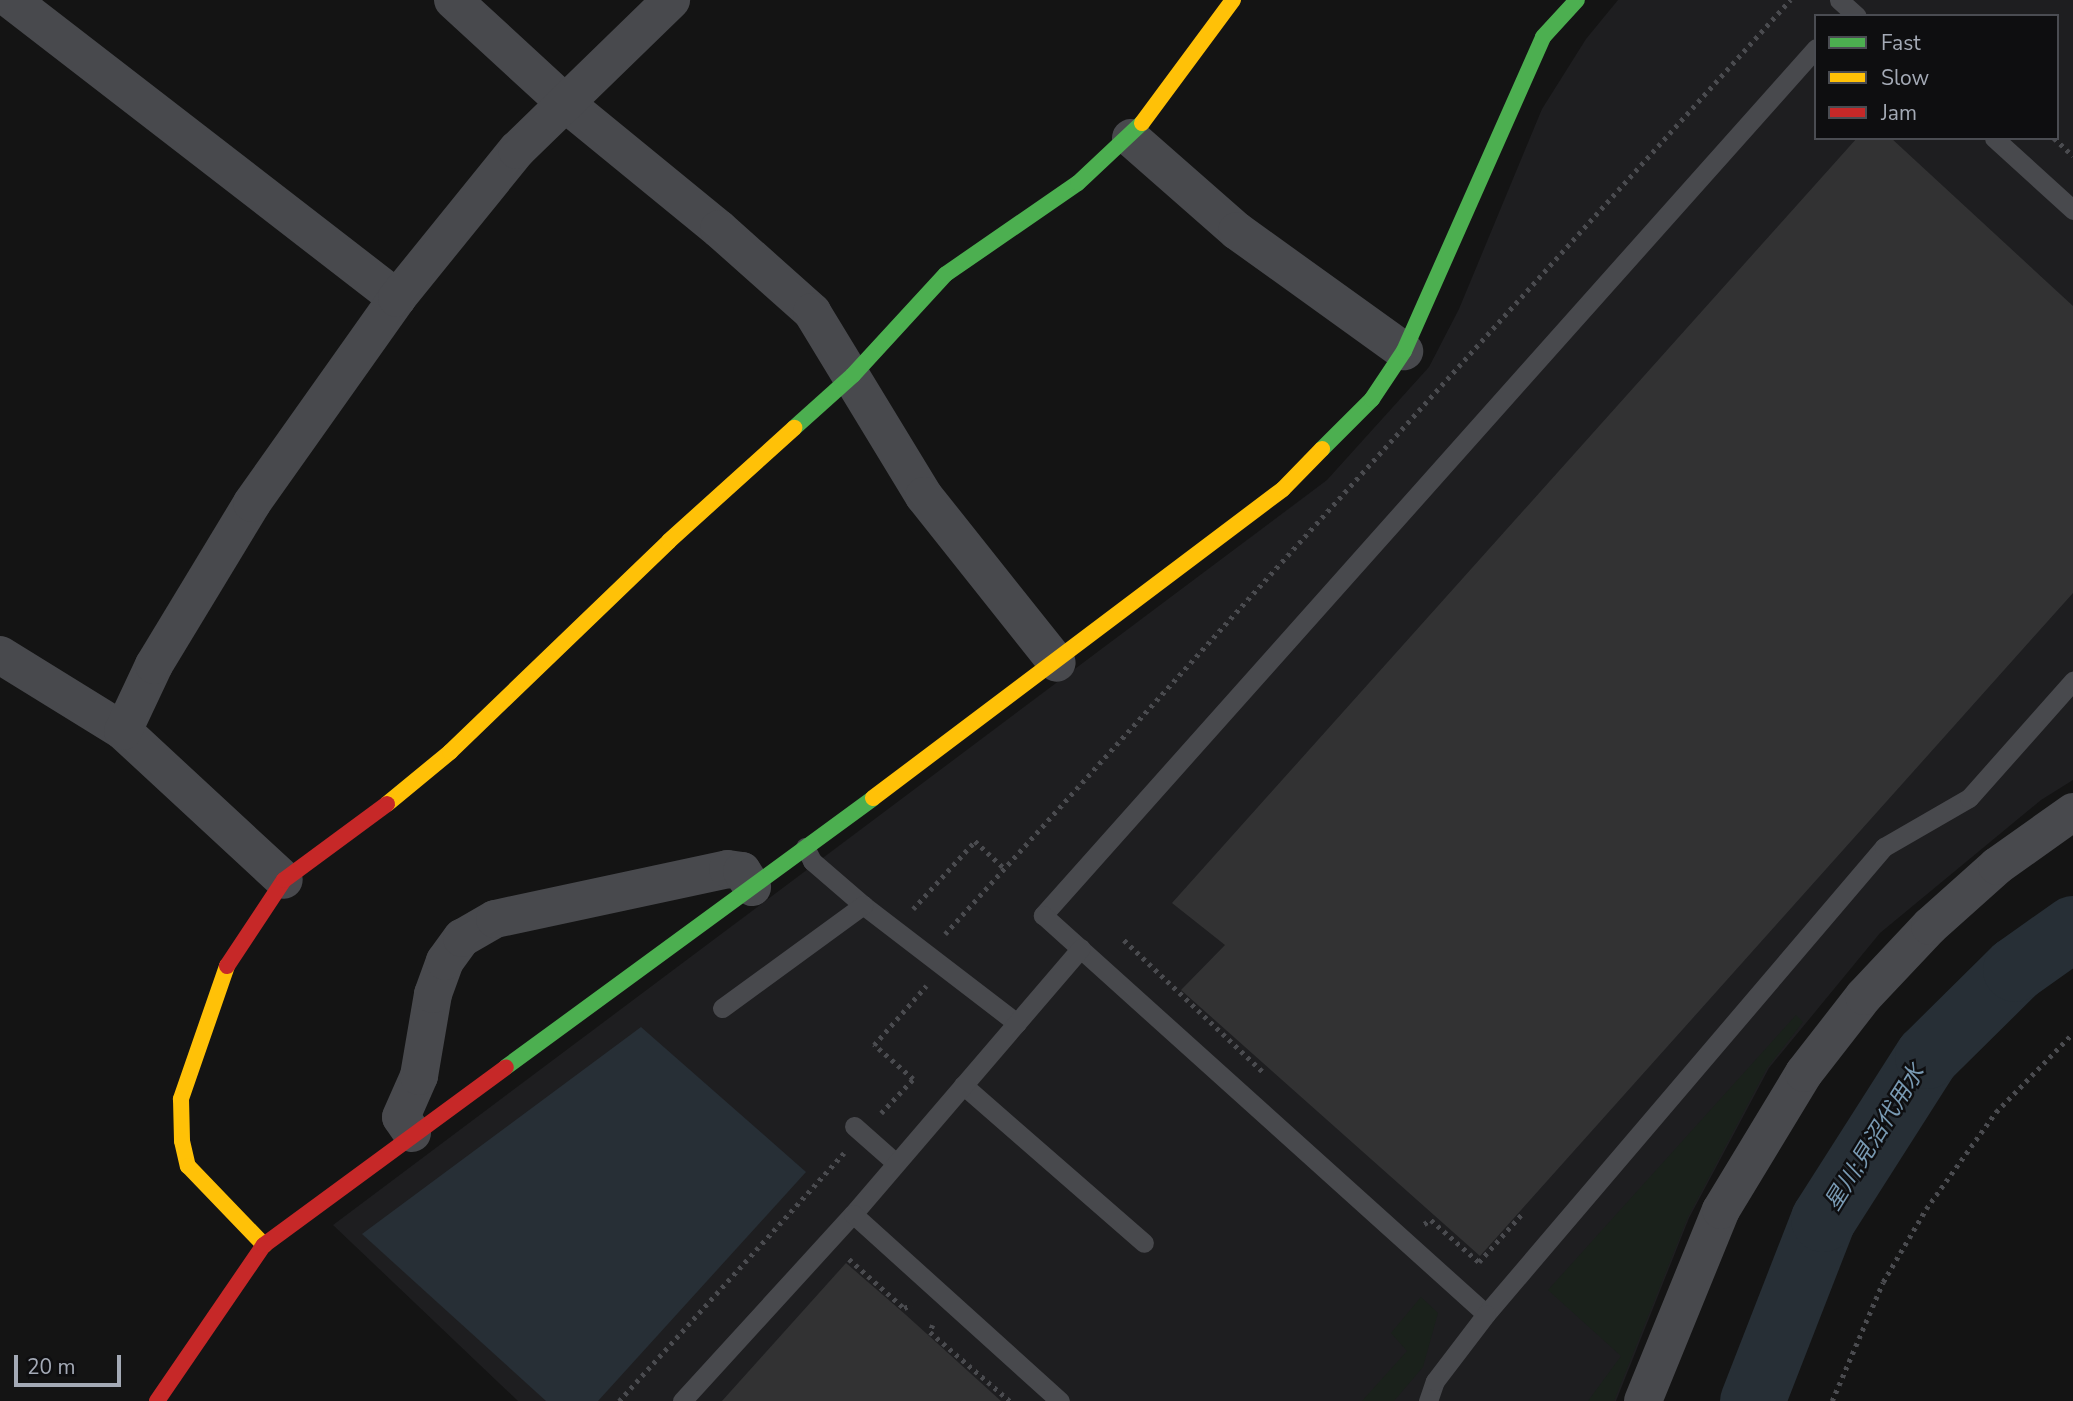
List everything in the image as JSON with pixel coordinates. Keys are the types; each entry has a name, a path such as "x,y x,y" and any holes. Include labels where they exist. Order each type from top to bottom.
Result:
{"street":[{"path":"11,0 397,298"},
{"path":"453,0 565,103 812,312 853,375 924,496 1057,663"},
{"path":"123,731 154,665 252,503 397,298 517,150 671,0"},
{"path":"264,1245 188,1166 182,1141 181,1099 218,983 247,930 284,880 351,834 450,752 669,541 853,375 946,274 1079,183 1131,138 1233,0"},
{"path":"157,1401 264,1245 412,1133 1057,663 1283,489 1372,399 1404,351 1543,37 1577,0"},
{"path":"1131,138 1237,231 1404,351"},
{"path":"0,655 123,731 284,880"},
{"path":"1643,1401 1721,1210 1804,1073 1864,996 1930,926 1997,866 2073,812"},
{"path":"412,1133 401,1117 419,1076 433,994 445,961 462,937 495,919 728,869 743,871 752,887"}],"lane":[{"path":"1486,1314 1043,915 1814,50"},
{"path":"1996,140 2073,210"},
{"path":"1428,1401 1435,1381 1486,1314 1884,848 1969,798 2073,681"},
{"path":"804,847 812,861 863,905 1017,1023"},
{"path":"722,1008 863,905"},
{"path":"682,1401 853,1214 1081,948"},
{"path":"963,1085 1144,1243"},
{"path":"858,1130 896,1163"},
{"path":"853,1214 1060,1401"}],"path":[{"path":"619,1401 858,1130 913,1079 874,1045 931,981 916,966 1790,0"},
{"path":"2056,140 2073,156"},
{"path":"903,920 975,841 1004,868"},
{"path":"1124,940 1273,1081"},
{"path":"1832,1401 1883,1282 1926,1209 1996,1112 2073,1033"},
{"path":"1415,1216 1424,1224 1431,1220 1479,1262 1521,1215"},
{"path":"849,1259 904,1308 908,1303 917,1310"},
{"path":"926,1318 935,1326 930,1332 1010,1401"}],"shaded area":[{"path":"1618,0 2073,0 2073,780 2041,800 1880,933 1769,1068 1689,1218 1616,1401 518,1401 333,1225 1327,480 1429,367 1459,309 1542,109 1586,39"},
{"path":"1796,1015 1803,1022 1767,1068 1688,1217 1614,1401 1588,1401 1621,1356 1548,1290"},
{"path":"641,1027 806,1172 598,1401 546,1401 362,1234"},
{"path":"1421,1297 1438,1313 1423,1367 1394,1401 1362,1401 1407,1351 1391,1333"}],"building":[{"path":"1855,140 1893,140 2073,306 2073,593 1480,1256 1181,990 1225,945 1172,903"},
{"path":"846,1263 906,1315 1001,1401 722,1401"}],"waterway":[{"name":"星川;見沼代用水","path":"1752,1401 1823,1219 1927,1056 2015,969 2073,928"}],"traffic: fast":[{"path":"1322,449 1372,399 1404,351 1543,37 1577,0"},
{"path":"794,428 853,375 946,274 1078,183 1142,123"},
{"path":"506,1067 873,798"}],"traffic: slow":[{"path":"1142,123 1233,0"},
{"path":"387,804 450,752 669,541 794,428"},
{"path":"873,798 1283,489 1322,449"},
{"path":"227,966 181,1099 182,1141 188,1166 264,1245"}],"traffic: jam":[{"path":"227,966 284,880 387,804"},
{"path":"157,1401 264,1245 506,1067"}]}
